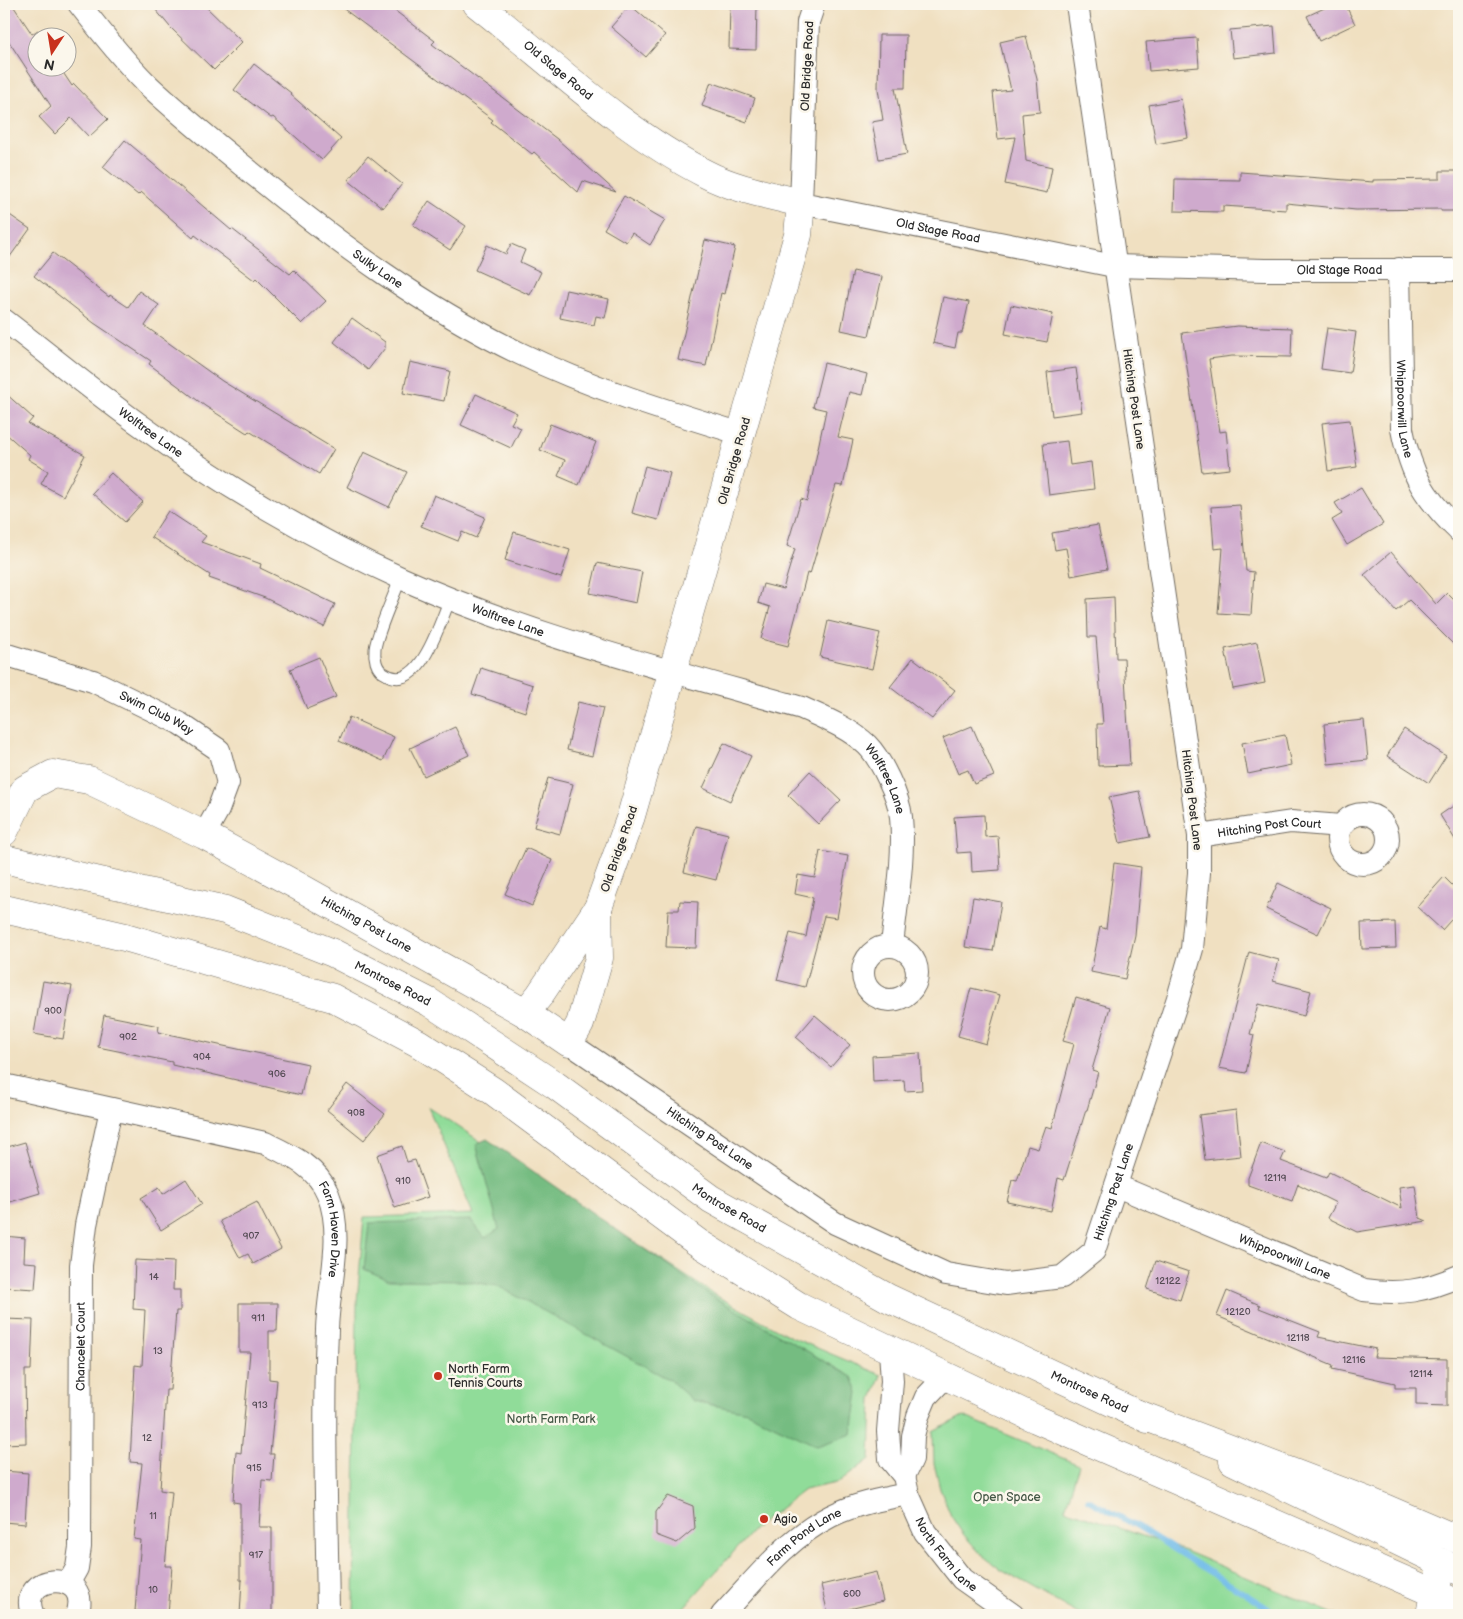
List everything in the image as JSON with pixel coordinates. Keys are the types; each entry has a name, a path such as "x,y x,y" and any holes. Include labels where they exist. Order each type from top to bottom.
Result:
{"main road":[{"name":"Old Stage Road","path":"477,4 614,115 671,153 707,175 754,192 801,202"},
{"name":"Old Bridge Road","path":"525,1013 539,996 598,908 631,816 674,672 798,234 801,202"},
{"name":"Hitching Post Lane","path":"4,832 25,789 53,774 89,780 204,835 525,1013 569,1043"},
{"name":"Montrose Road","path":"4,859 225,910 333,953 428,1002 555,1085 711,1199 888,1298 1125,1409 1451,1567"},
{"name":"Old Bridge Road","path":"569,1043 580,1024 599,958 598,908"},
{"path":"4,909 124,937 333,998 418,1043 494,1091 697,1242 799,1306 890,1351 947,1375 1036,1419 1432,1604 1459,1604"},
{"path":"1125,1409 1373,1504 1459,1540"},
{"path":"1432,1604 1451,1567"}],"street":[{"name":"Sulky Lane","path":"79,4 145,82 184,118 363,260 419,297 480,333 559,371 650,406 742,434"},
{"name":"Old Bridge Road","path":"801,202 808,22 814,4"},
{"name":"Hitching Post Lane","path":"569,1043 835,1223 946,1274 1006,1284 1062,1277 1094,1251 1178,998 1192,949 1199,873 1199,836 1077,4"},
{"name":"Old Stage Road","path":"801,202 1114,266 1265,270 1459,270"},
{"name":"Whippoorwill Lane","path":"1399,269 1402,429 1406,451 1413,473 1422,490 1433,505 1459,531"},
{"name":"Wolftree Lane","path":"4,320 144,428 220,479 298,525 400,577 450,599 552,636 802,708 838,724 868,746 887,775 901,815 900,858 892,946"},
{"name":"Swim Club Way","path":"4,654 93,680 179,723 219,750 228,784 218,810 204,835"},
{"name":"Hitching Post Court","path":"1199,836 1291,822 1341,826"},
{"name":"Farm Haven Drive","path":"4,1085 265,1143 298,1159 320,1180 328,1193 335,1227 327,1329 328,1615"},
{"name":"Chancelet Court","path":"68,1584 77,1568 80,1548 81,1266 86,1225 111,1109"},
{"name":"Whippoorwill Lane","path":"1116,1186 1364,1290 1383,1293 1421,1291 1459,1276"},
{"name":"North Farm Lane","path":"890,1351 892,1381 888,1431 890,1459 906,1485 925,1532 962,1579 1013,1615"},
{"path":"906,1485 918,1416 926,1397 947,1375"},
{"name":"Farm Pond Lane","path":"722,1615 779,1554 810,1528 906,1485"},
{"path":"33,1615 31,1601 34,1592 41,1585 59,1580 75,1590 80,1599 78,1615"}],"lane":[{"path":"400,577 375,649 376,663 383,673 396,678 410,675 420,666 450,599"}],"green space":[{"name":"North Farm Park","path":"428,1107 715,1295 791,1337 881,1375 872,1399 870,1459 840,1482 804,1490 755,1528 677,1615 354,1615 357,1302 364,1217 473,1214"},
{"path":"487,1139 710,1295 852,1377 858,1392 852,1434 817,1446 747,1412 693,1401 670,1380 498,1286 465,1281 389,1280 364,1269 369,1223 471,1220 485,1238 499,1229 476,1144"},
{"name":"Open Space","path":"963,1416 1079,1465 1065,1509 1180,1549 1336,1615 1080,1615 1001,1570 982,1555 963,1534 951,1516 940,1489 934,1463 933,1432"}],"building":[{"path":"4,4 12,4 28,28 28,71 4,34"},
{"path":"151,4 203,4 242,42 214,70 170,27"},
{"path":"337,4 386,4 435,41 432,44 557,139 616,192 583,181 578,192 534,152 532,154 491,122 493,120"},
{"path":"730,4 757,4 756,50 729,49"},
{"path":"1333,4 1345,4 1355,24 1319,41 1307,16"},
{"path":"630,5 665,35 646,57 611,27"},
{"path":"1274,26 1276,53 1233,58 1230,30"},
{"path":"879,35 906,35 905,88 895,88 907,154 879,159 872,122 883,120 878,89"},
{"path":"1026,36 1037,79 1040,112 1022,114 1026,161 1052,167 1047,193 1005,184 1015,137 998,139 993,92 1011,90 1000,42"},
{"path":"1197,38 1199,67 1149,71 1146,42"},
{"path":"254,64 291,93 341,139 322,160 273,117 271,118 234,90"},
{"path":"33,78 67,78 72,86 74,84 108,119 89,137 71,118 55,134 39,117 51,106"},
{"path":"711,82 755,98 747,122 702,106"},
{"path":"1181,99 1188,138 1156,144 1149,105"},
{"path":"125,140 231,230 290,274 294,270 326,301 302,324 256,278 254,280 195,235 193,238 141,192 138,195 103,167"},
{"path":"368,156 402,184 383,208 348,180"},
{"path":"1440,171 1459,171 1459,211 1441,211 1441,209 1356,210 1286,203 1286,210 1223,206 1223,212 1174,211 1175,179 1240,180 1240,172 1373,182 1373,180 1440,179"},
{"path":"624,196 665,220 650,245 632,233 626,242 604,229"},
{"path":"429,201 466,226 450,250 413,225"},
{"path":"4,211 30,229 4,265"},
{"path":"705,240 735,247 724,294 721,293 706,366 678,360"},
{"path":"511,244 525,250 520,262 541,272 530,295 475,270 487,245 506,254"},
{"path":"53,253 109,297 110,295 128,307 139,291 159,305 145,326 222,381 334,449 319,474 249,431 247,433 205,406 149,364 151,361 94,323 34,276"},
{"path":"853,271 882,277 869,336 841,330"},
{"path":"566,290 609,299 605,318 596,316 594,325 560,318"},
{"path":"943,297 969,302 962,333 958,333 955,348 933,343"},
{"path":"1011,305 1053,314 1047,342 1005,334"},
{"path":"352,318 385,342 385,348 368,370 334,342"},
{"path":"1237,326 1292,328 1291,357 1232,356 1209,359 1220,432 1226,431 1230,469 1202,472 1182,333"},
{"path":"1327,328 1356,332 1350,373 1321,369"},
{"path":"410,362 450,371 444,401 403,393"},
{"path":"824,363 867,374 862,395 849,392 838,437 853,440 843,486 836,485 810,574 807,573 788,646 761,639 770,607 758,603 763,584 783,589 795,549 787,546 801,499 807,501 826,410 813,407"},
{"path":"1076,368 1082,412 1052,416 1047,372"},
{"path":"4,392 33,418 28,424 85,455 63,496 41,484 48,471 28,459 30,455 4,432"},
{"path":"476,394 517,413 511,424 521,428 511,448 461,425"},
{"path":"1350,420 1357,467 1328,471 1322,423"},
{"path":"550,424 596,442 579,485 558,476 565,460 540,450"},
{"path":"1067,441 1070,465 1091,462 1094,489 1049,495 1043,444"},
{"path":"364,452 407,472 389,507 347,487"},
{"path":"645,466 670,473 658,520 632,513"},
{"path":"111,473 143,502 125,522 92,493"},
{"path":"1361,488 1383,524 1347,545 1332,520 1342,514 1335,503"},
{"path":"434,495 485,517 476,538 462,532 458,541 421,526"},
{"path":"1240,505 1246,571 1254,572 1251,615 1218,613 1223,548 1214,549 1211,507"},
{"path":"168,511 206,536 201,542 261,564 260,568 335,604 324,627 265,598 209,578 210,575 151,537"},
{"path":"1098,525 1107,569 1071,576 1066,548 1055,550 1052,533"},
{"path":"514,532 570,550 561,578 505,560"},
{"path":"1391,552 1436,604 1447,593 1459,605 1459,650 1409,600 1396,611 1364,575"},
{"path":"597,563 642,572 636,603 590,593"},
{"path":"1114,597 1116,658 1124,658 1130,765 1098,766 1097,724 1103,724 1096,637 1088,637 1087,599"},
{"path":"828,621 880,633 872,669 820,657"},
{"path":"1257,642 1265,683 1233,689 1225,649"},
{"path":"319,657 336,697 307,709 290,669"},
{"path":"913,658 955,690 932,719 890,687"},
{"path":"481,668 533,685 525,712 472,694"},
{"path":"578,702 603,708 592,756 567,750"},
{"path":"349,717 394,737 383,761 339,741"},
{"path":"1364,720 1368,760 1328,764 1324,724"},
{"path":"972,726 994,776 974,784 968,770 958,774 943,738"},
{"path":"455,727 469,755 424,776 410,748"},
{"path":"1404,729 1446,756 1429,783 1387,756"},
{"path":"1285,735 1291,765 1248,774 1242,743"},
{"path":"724,743 751,756 730,801 703,788"},
{"path":"810,771 841,800 818,824 788,795"},
{"path":"548,778 573,784 560,834 534,827"},
{"path":"1139,791 1150,837 1120,843 1109,797"},
{"path":"1459,802 1459,846 1440,815"},
{"path":"984,815 985,837 998,836 1000,870 972,872 971,852 957,853 954,817"},
{"path":"696,826 728,834 716,880 684,872"},
{"path":"526,848 552,860 532,906 505,894"},
{"path":"820,851 848,856 837,918 824,916 805,987 777,980 790,933 806,937 813,898 795,894 798,875 815,878"},
{"path":"1114,863 1141,867 1135,935 1125,979 1091,972 1100,927 1106,929"},
{"path":"1444,877 1459,892 1459,911 1442,930 1417,907"},
{"path":"1278,883 1331,908 1318,934 1266,909"},
{"path":"973,897 1001,902 993,951 965,947"},
{"path":"680,901 698,902 696,948 666,947 668,910 679,910"},
{"path":"1395,922 1396,948 1362,949 1361,923"},
{"path":"1249,952 1279,960 1273,981 1311,991 1304,1016 1258,1004 1250,1034 1254,1035 1246,1073 1219,1068"},
{"path":"43,981 72,986 63,1039 34,1034"},
{"path":"971,988 1000,995 986,1044 958,1036"},
{"path":"1076,997 1110,1007 1092,1070 1098,1072 1064,1180 1058,1178 1051,1211 1007,1202 1012,1180 1017,1181 1028,1146 1038,1149 1046,1126 1052,1128 1074,1044 1063,1041"},
{"path":"104,1015 159,1026 158,1032 308,1064 301,1095 172,1065 172,1062 98,1047"},
{"path":"815,1015 850,1045 831,1067 796,1037"},
{"path":"920,1053 922,1090 905,1091 904,1080 873,1082 872,1056"},
{"path":"347,1084 385,1114 364,1140 327,1110"},
{"path":"1236,1110 1241,1156 1205,1160 1199,1115"},
{"path":"25,1142 40,1193 7,1203 4,1190 4,1148"},
{"path":"1261,1143 1285,1152 1281,1161 1326,1178 1329,1172 1402,1208 1399,1187 1415,1185 1420,1218 1427,1221 1357,1232 1328,1218 1336,1203 1298,1184 1292,1201 1248,1185 1248,1178"},
{"path":"402,1146 407,1162 415,1160 428,1197 395,1208 377,1155"},
{"path":"186,1179 202,1204 161,1230 141,1198 159,1187 163,1194"},
{"path":"257,1202 281,1249 253,1264 248,1254 240,1258 220,1221"},
{"path":"4,1236 25,1238 24,1262 37,1263 35,1289 4,1287"},
{"path":"135,1260 174,1262 173,1290 180,1290 180,1311 176,1311 170,1390 166,1390 160,1490 172,1492 165,1566 172,1566 168,1614 135,1611 141,1540 134,1539 142,1463 130,1462 135,1365 142,1366 145,1310 133,1309"},
{"path":"1156,1261 1189,1272 1180,1300 1147,1289"},
{"path":"1227,1291 1260,1305 1259,1308 1320,1332 1318,1337 1376,1349 1374,1357 1447,1359 1447,1406 1416,1405 1416,1388 1395,1388 1395,1383 1332,1369 1333,1365 1217,1316"},
{"path":"239,1303 278,1303 277,1331 269,1331 269,1379 277,1380 270,1454 274,1454 272,1481 262,1480 259,1527 272,1527 272,1615 240,1615 242,1580 240,1580 240,1503 233,1502 236,1452 241,1453 250,1352 239,1352"},
{"path":"4,1319 33,1320 31,1370 25,1370 26,1443 4,1444"},
{"path":"4,1471 28,1473 25,1524 4,1522"},
{"path":"668,1496 693,1506 695,1528 677,1543 656,1535 656,1512"},
{"path":"876,1572 883,1601 828,1614 821,1585"}],"waterway":[{"path":"1088,1500 1137,1526 1279,1615"}],"place":[{"name":"North Farm Tennis Courts","path":"438,1376"},
{"name":"Agio","path":"764,1519"}]}
